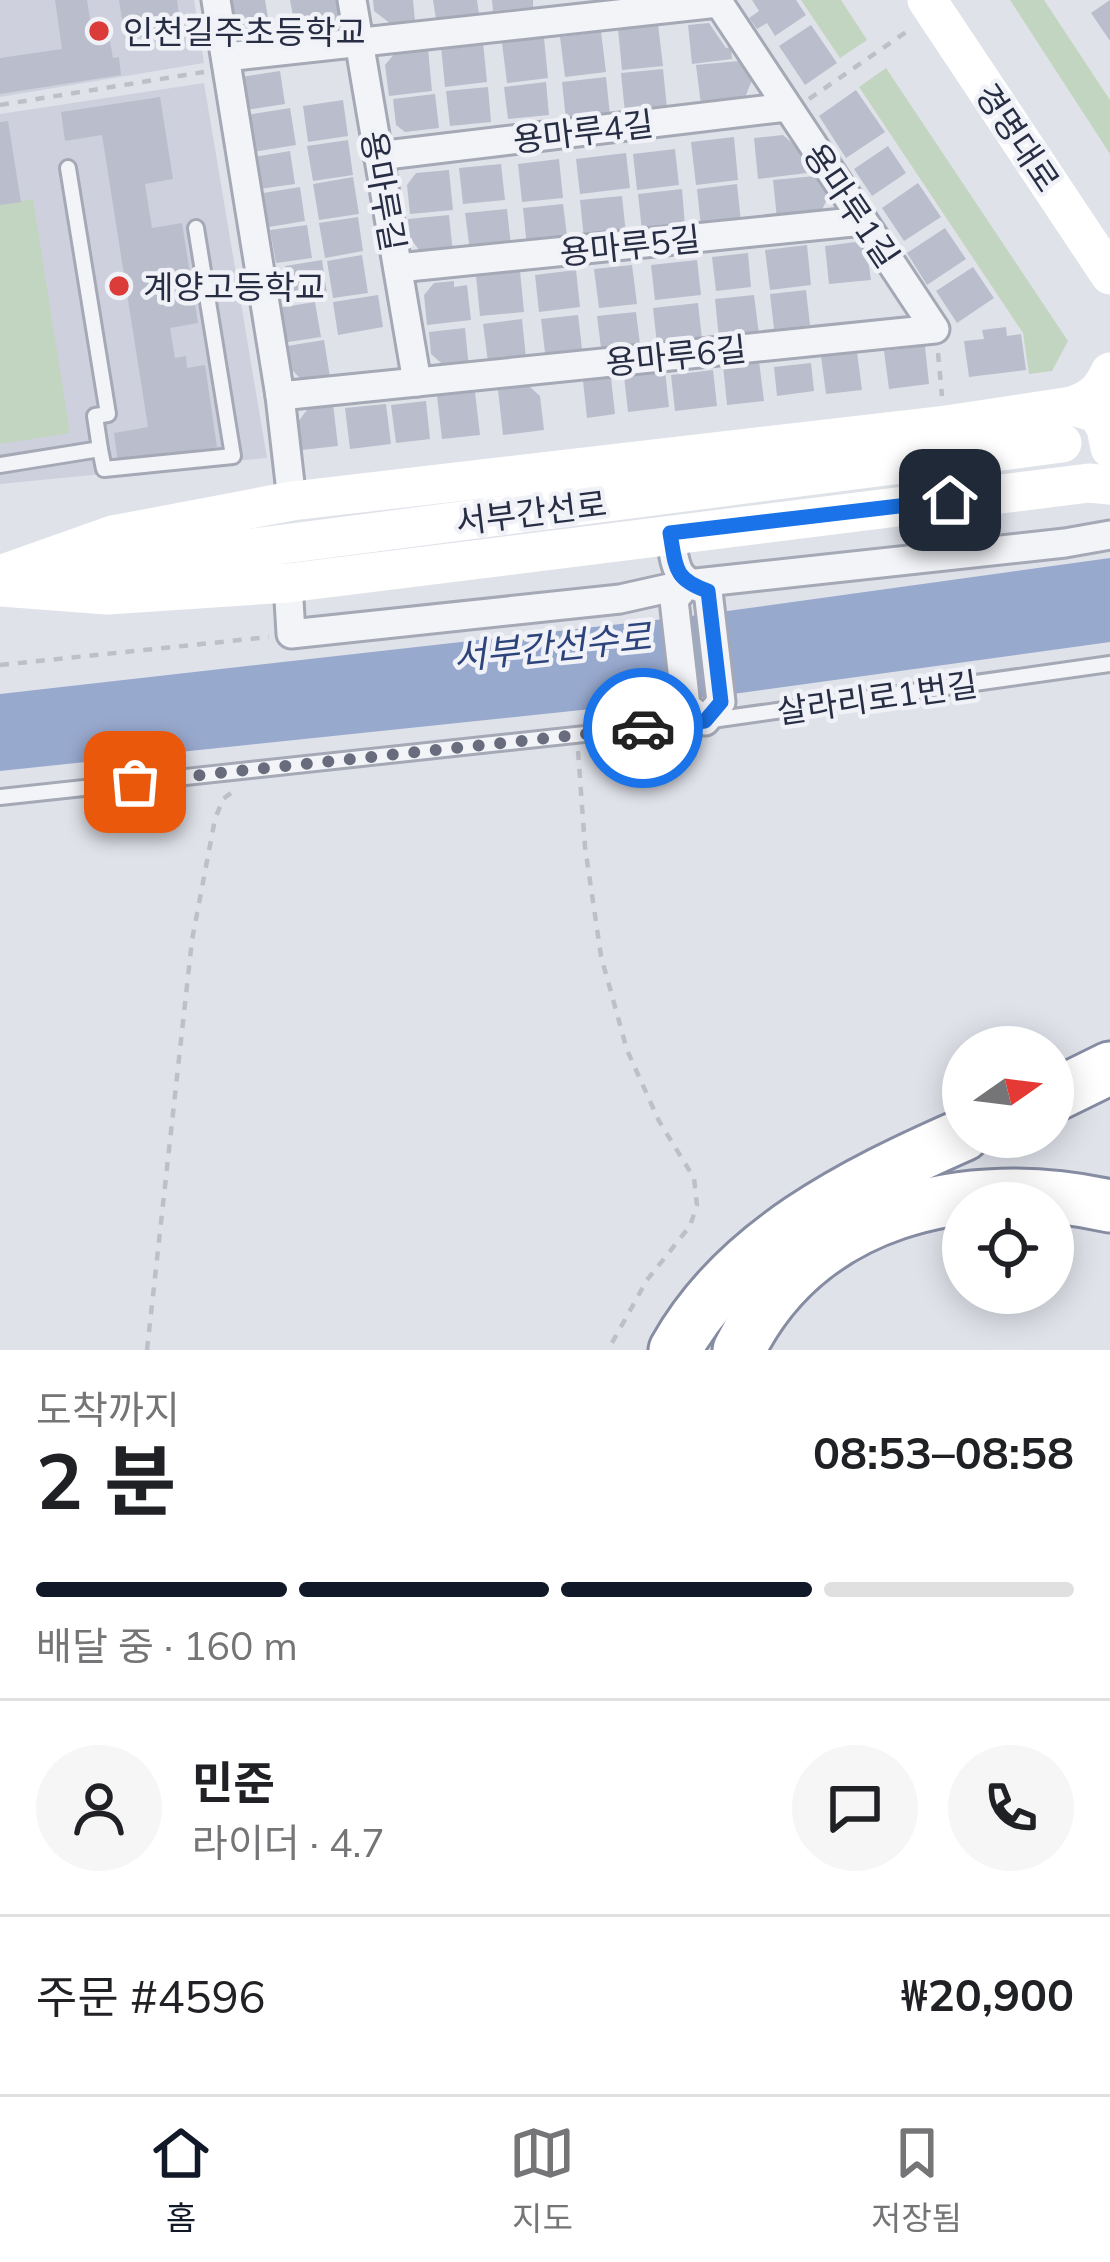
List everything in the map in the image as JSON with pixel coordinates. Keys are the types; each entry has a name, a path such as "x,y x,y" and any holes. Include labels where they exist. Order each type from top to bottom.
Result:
{"highway":[{"path":"1074,1086 1110,1068"},
{"path":"675,1350 715,1293 770,1242 865,1182 942,1145"},
{"path":"739,1350 763,1305 802,1267 846,1235 896,1212 955,1197 1016,1192 1110,1206"}],"street":[{"path":"216,0 280,396 292,501"},
{"name":"용마루길","path":"352,0 417,382"},
{"path":"226,63 359,42 717,1"},
{"name":"용마루1길","path":"717,1 935,329"},
{"name":"경명대로","path":"931,6 1110,275"},
{"name":"용마루4길","path":"378,156 787,107"},
{"name":"용마루5길","path":"398,268 863,221"},
{"name":"용마루6길","path":"280,396 935,329"},
{"path":"1067,425 1103,388 1110,371"},
{"path":"1096,413 1106,428 1110,448 1100,484 288,583 107,595 0,581 112,535 292,501 946,425 1067,425 1096,413"},
{"name":"서부간선로","path":"0,581 1067,425"},
{"path":"670,533 677,570 690,595 704,710"},
{"path":"288,583 291,634 690,595 1110,535"}],"lane":[{"path":"68,169 108,414 95,416 104,469 233,456 196,228"},
{"path":"0,465 100,449"},
{"name":"살라리로1번길","path":"0,797 598,733 704,710 1110,664"}],"path":[{"path":"787,107 806,101 931,6"},
{"path":"0,105 226,63"},
{"path":"935,329 946,425"},
{"path":"0,665 291,634"},
{"path":"598,733 580,742 577,759 602,956 627,1050 659,1121 694,1178 698,1205 690,1226 647,1280 608,1350"},
{"path":"147,1350 192,940 215,819 223,799 271,768"}],"shaded area":[{"name":"인천길주초등학교","path":"0,0 194,0 204,63 0,97"},
{"name":"계양고등학교","path":"204,83 267,458 0,484 0,114"}],"green space":[{"path":"801,0 841,0 867,40 840,58"},
{"path":"1010,0 1044,0 1110,100 1110,154"},
{"path":"886,68 1068,341 1052,371 1029,374 1023,333 859,87"},
{"path":"33,199 70,433 0,444 0,205"}],"water":[{"name":"서부간선수로","path":"1110,558 1110,642 733,694 0,771 0,694 691,616"}],"building":[{"path":"55,0 87,0 94,44 110,41 113,58 119,57 121,75 0,94 0,58 62,49"},
{"path":"119,0 177,0 181,30 125,39"},
{"path":"229,0 265,0 272,42 251,46 235,37"},
{"path":"290,0 337,0 339,16 325,33 297,37"},
{"path":"373,0 413,0 415,21 391,24 374,11"},
{"path":"433,0 477,0 479,14 436,19"},
{"path":"492,0 533,0 533,7 493,11"},
{"path":"752,0 796,0 806,15 775,36 767,23 757,29 749,18 759,11"},
{"path":"1110,0 1110,41 1091,13"},
{"path":"709,23 726,48 731,47 732,59 692,64 688,25"},
{"path":"658,24 663,66 622,70 618,29"},
{"path":"811,25 837,63 805,85 779,46"},
{"path":"601,32 606,72 565,77 560,37"},
{"path":"544,38 548,78 507,83 502,43"},
{"path":"483,42 487,82 445,87 441,47"},
{"path":"428,49 432,91 389,96 385,65 395,53"},
{"path":"739,61 752,80 744,100 701,105 696,65"},
{"path":"663,69 667,108 625,113 621,73"},
{"path":"280,71 285,104 246,110 241,77"},
{"path":"606,77 610,115 566,120 562,82"},
{"path":"546,82 549,115 508,119 504,87"},
{"path":"488,87 491,122 450,126 446,91"},
{"path":"856,90 885,132 846,158 819,116"},
{"path":"435,94 439,128 405,132 396,125 393,99"},
{"path":"160,97 173,179 145,184 152,228 182,223 198,323 170,328 175,358 186,356 187,368 205,365 217,447 118,463 114,433 148,427 102,135 65,141 61,112"},
{"path":"343,100 348,136 308,142 303,106"},
{"path":"290,108 296,145 253,152 247,115"},
{"path":"8,121 21,202 0,205 0,122"},
{"path":"783,135 799,149 807,173 758,179 754,138"},
{"path":"734,137 738,180 696,185 691,142"},
{"path":"348,140 353,175 313,181 307,146"},
{"path":"888,146 906,173 872,196 854,169"},
{"path":"675,149 679,185 637,190 633,154"},
{"path":"290,151 295,184 259,189 254,157"},
{"path":"626,153 630,188 580,194 576,159"},
{"path":"559,159 563,198 522,202 518,164"},
{"path":"501,164 505,200 463,204 459,168"},
{"path":"449,170 453,210 410,214 407,185 416,173"},
{"path":"816,176 829,195 820,214 777,219 773,180"},
{"path":"353,177 359,214 319,220 313,184"},
{"path":"918,183 941,217 904,241 882,208"},
{"path":"737,184 741,222 701,227 697,189"},
{"path":"300,187 305,221 263,228 257,194"},
{"path":"682,189 685,226 642,231 638,194"},
{"path":"622,196 626,234 584,239 580,200"},
{"path":"563,204 568,243 527,247 523,208"},
{"path":"507,209 511,246 470,251 465,213"},
{"path":"449,215 453,253 420,251 410,238 408,219"},
{"path":"358,217 363,251 325,258 319,223"},
{"path":"307,225 312,258 276,263 270,230"},
{"path":"945,228 966,259 927,285 907,253"},
{"path":"855,242 867,252 871,280 829,284 825,246"},
{"path":"807,245 811,285 770,290 765,250"},
{"path":"748,253 751,287 716,291 712,257"},
{"path":"362,255 368,293 333,298 327,261"},
{"path":"322,260 327,294 290,300 285,266"},
{"path":"697,260 701,295 655,300 651,265"},
{"path":"632,265 637,304 599,308 594,269"},
{"path":"973,267 994,298 957,323 936,291"},
{"path":"576,270 580,307 539,312 535,275"},
{"path":"520,271 524,312 480,316 476,276"},
{"path":"454,281 454,287 467,285 471,320 427,325 424,295 434,283"},
{"path":"806,290 810,325 774,329 770,294"},
{"path":"378,295 383,327 338,335 333,302"},
{"path":"754,295 759,334 719,339 715,299"},
{"path":"315,302 321,337 282,343 277,308"},
{"path":"698,303 702,339 657,344 653,308"},
{"path":"636,312 640,344 601,348 597,316"},
{"path":"578,315 583,357 546,361 541,319"},
{"path":"522,319 526,358 488,362 483,324"},
{"path":"1006,327 1007,336 1021,334 1026,370 969,377 964,341 984,339 982,330"},
{"path":"465,328 469,368 449,370 431,354 429,332"},
{"path":"324,340 330,377 303,381 291,369 287,346"},
{"path":"925,346 929,384 889,389 884,351"},
{"path":"857,352 862,390 826,394 821,356"},
{"path":"759,361 764,401 727,405 723,365"},
{"path":"811,363 814,391 777,396 774,367"},
{"path":"713,370 717,406 675,411 671,375"},
{"path":"665,371 669,407 628,412 624,376"},
{"path":"611,378 615,414 587,418 583,381"},
{"path":"529,386 540,396 544,430 503,435 498,390"},
{"path":"475,392 480,435 442,439 437,396"},
{"path":"426,401 430,439 396,443 391,405"},
{"path":"333,404 338,446 301,450 298,422 309,407"},
{"path":"386,404 391,444 350,449 345,408"}],"way so far":[{"path":"135,782 643,728"}],"place":[{"name":"인천길주초등학교","path":"99,31"},
{"name":"계양고등학교","path":"119,286"}],"route":[{"path":"643,728 705,721 721,702 708,591 686,584 677,570 670,533 950,500"}]}
